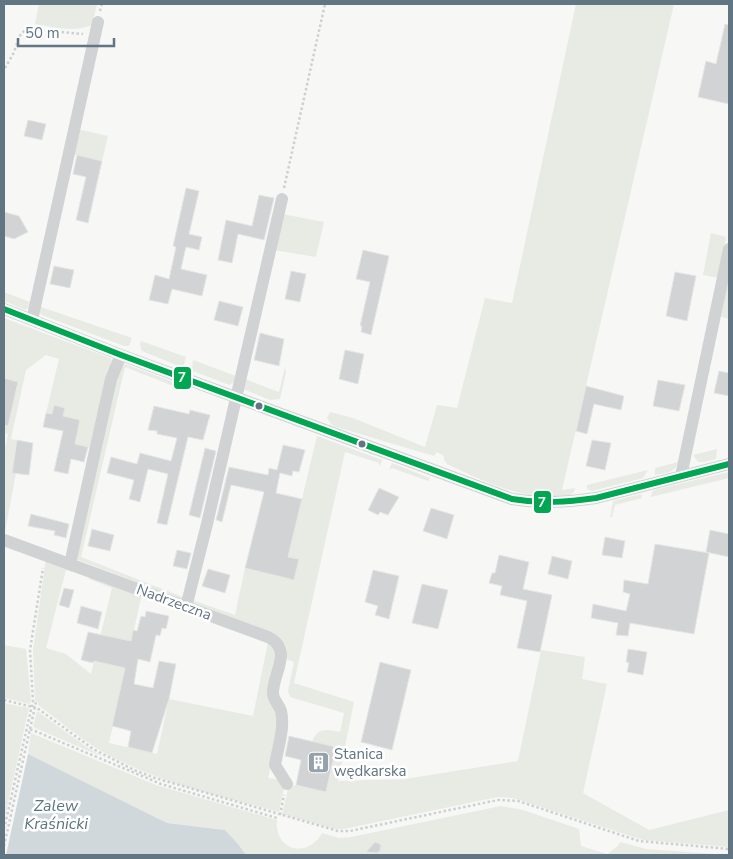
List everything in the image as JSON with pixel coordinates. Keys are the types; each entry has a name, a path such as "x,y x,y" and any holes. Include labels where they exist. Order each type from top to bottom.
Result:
{"street":[{"path":"32,320 97,25"},
{"path":"186,607 282,199"},
{"path":"681,476 729,249"},
{"path":"4,309 121,355 502,496 535,503 561,503 596,498 729,464"},
{"path":"70,564 111,379 121,355"},
{"name":"Nadrzeczna","path":"4,540 268,637 278,643 281,649 280,659 273,693 274,700 280,708 283,723 275,765 287,784"}],"path":[{"path":"282,199 325,4"},
{"path":"4,68 15,50 18,38 22,32 28,29 84,34 97,25"},
{"path":"4,846 30,729 33,707 30,650 45,554"},
{"path":"4,700 33,707 93,748 134,770 323,828 350,831 488,802 508,800 518,801 639,841 729,849"},
{"path":"4,829 33,707 36,702"},
{"path":"30,729 161,784 278,818"},
{"path":"280,815 287,784"}],"shaded area":[{"path":"39,4 97,4 92,25 71,29 35,24"},
{"path":"576,4 674,4 562,490 575,488 572,494 568,495 531,495 502,488 474,477 447,464 444,456 437,452 434,456 333,426 327,418 330,412 353,418 425,447 437,405 457,408 485,298 512,303"},
{"path":"77,129 108,136 102,161 71,154"},
{"path":"282,214 324,222 316,257 274,250"},
{"path":"711,233 726,237 719,278 703,275"},
{"path":"729,271 729,319 719,316"},
{"path":"4,292 30,302 28,308 25,310 4,301"},
{"path":"41,307 132,338 129,346 124,346 42,315 39,312"},
{"path":"4,318 110,358 112,361 92,448 75,444 80,420 63,416 65,408 54,405 52,414 46,413 59,359 46,355 26,370 11,439 17,440 12,473 16,473 5,532 4,453 8,434 4,433"},
{"path":"141,341 186,357 184,365 181,367 142,351"},
{"path":"193,360 236,376 235,382 229,385 193,371"},
{"path":"125,364 182,385 181,389 125,367 81,557 183,597 184,600 73,558 115,383 121,367"},
{"path":"285,367 286,373 280,399 270,400 243,389 245,379 279,392"},
{"path":"317,436 382,460 380,467 379,463 345,452 294,683 354,702 338,781 405,779 518,761 541,650 585,657 582,679 607,684 583,793 649,830 729,810 729,847 643,840 513,798 499,797 488,799 344,829 335,829 282,814 288,789 295,785 326,791 336,748 312,742 320,731 340,732 344,713 290,697 288,691 294,662 286,659 287,650 285,644 280,639 272,634 193,604 192,600 235,615 245,568 299,559 288,557"},
{"path":"717,449 716,459 704,462 698,462 693,455"},
{"path":"678,462 677,466 672,470 655,475 655,468"},
{"path":"392,463 430,478 428,481 392,468 389,470"},
{"path":"648,470 643,478 592,491 587,489 587,485"},
{"path":"729,472 729,478 651,497 654,490"},
{"path":"641,494 642,498 615,505 612,517 610,517 613,501"},
{"path":"46,558 73,568 72,572 66,570 46,648 66,654 91,674 112,588 89,579 90,575 177,610 141,598 109,743 157,754 169,699 253,716 268,642 276,650 278,714 280,723 268,778 280,780 284,788 279,812 162,779 117,760 96,748 38,705 38,702 35,701 33,650"},
{"path":"4,645 26,649 30,704 4,698"},
{"path":"4,703 29,708 4,821"},
{"path":"37,711 88,748 105,758 33,727"},
{"path":"31,733 156,785 277,820 277,831 281,839 286,845 293,848 309,846 322,833 339,838 351,837 501,806 523,810 579,829 581,846 607,854 618,846 620,842 646,849 729,855 246,855 225,830 167,823 28,754"}],"water":[{"name":"Zalew Kraśnicki","path":"28,754 167,823 225,830 246,855 6,855"}],"building":[{"path":"725,24 729,25 729,104 698,97 706,61 716,64"},
{"path":"28,120 46,124 42,140 24,136"},
{"path":"77,155 102,161 88,223 76,220 86,177 73,174"},
{"path":"186,188 199,191 189,234 202,237 199,250 186,247 181,269 207,275 202,296 172,289 168,304 149,300 155,275 169,279 176,247 173,246"},
{"path":"259,195 274,198 264,240 238,234 232,263 218,260 226,220 252,226"},
{"path":"4,212 19,216 28,232 14,239 4,236"},
{"path":"363,250 389,256 371,335 361,332 362,326 360,326 370,282 356,279"},
{"path":"54,266 74,270 70,288 50,284"},
{"path":"291,271 306,274 300,302 285,299"},
{"path":"675,272 696,276 687,321 666,316"},
{"path":"219,301 243,307 238,326 214,320"},
{"path":"260,333 284,339 279,366 254,360"},
{"path":"345,350 364,354 358,384 339,379"},
{"path":"719,371 729,373 729,396 714,393"},
{"path":"4,378 18,382 8,426 4,425"},
{"path":"658,380 685,385 679,411 653,406"},
{"path":"586,386 624,396 621,410 594,404 587,434 576,431"},
{"path":"54,405 65,408 63,416 80,420 75,444 88,447 84,462 71,459 68,474 54,471 63,431 43,427 46,413 52,414"},
{"path":"154,406 189,414 190,410 210,415 203,440 188,437 167,525 157,523 168,474 148,469 140,502 129,499 134,480 107,473 111,457 137,464 140,453 171,461 177,438 148,430"},
{"path":"17,440 33,443 29,475 12,473"},
{"path":"592,440 611,443 605,470 586,466"},
{"path":"283,445 305,450 299,472 293,471 292,476 280,473 276,493 302,499 288,557 299,559 294,580 245,568 264,492 231,485 222,522 216,520 229,467 268,475 269,468 277,470"},
{"path":"205,448 216,451 200,518 189,515"},
{"path":"379,488 399,497 388,515 380,512 378,515 368,510"},
{"path":"431,508 454,515 447,539 423,531"},
{"path":"31,514 69,524 66,538 54,535 55,531 28,526"},
{"path":"92,529 114,535 110,551 88,546"},
{"path":"710,530 729,534 729,557 706,552"},
{"path":"605,537 625,541 622,558 602,555"},
{"path":"655,544 709,553 694,634 630,623 628,636 616,635 618,623 591,618 593,604 626,611 630,594 623,592 624,580 648,584"},
{"path":"177,550 191,553 187,569 173,566"},
{"path":"499,555 529,562 523,589 552,595 540,652 517,648 527,601 500,595 502,586 489,583 492,573 495,573"},
{"path":"552,556 572,561 568,579 548,574"},
{"path":"208,569 230,575 225,593 202,586"},
{"path":"373,570 399,576 389,619 375,615 378,606 365,602"},
{"path":"422,584 448,590 438,629 412,623"},
{"path":"64,588 74,590 69,608 59,605"},
{"path":"81,606 102,612 98,629 77,623"},
{"path":"146,611 169,616 166,629 162,628 160,636 156,635 150,662 138,659 134,684 153,688 159,661 176,664 169,699 152,753 128,747 131,731 112,726 125,668 81,660 88,632 131,641 133,630 137,631 141,616 145,617"},
{"path":"628,649 647,652 643,675 627,672 629,663 626,662"},
{"path":"380,662 411,670 392,750 361,742"},
{"name":"Stanica wędkarska","path":"289,736 336,747 326,792 296,785 301,760 285,756"},
{"path":"375,842 380,844 380,851 377,853 366,852"}],"transit line":[{"name":"7","path":"4,309 121,355 512,499 554,502 596,498 729,464"}],"place":[{"name":"Stanica wędkarska","path":"318,763"}]}
